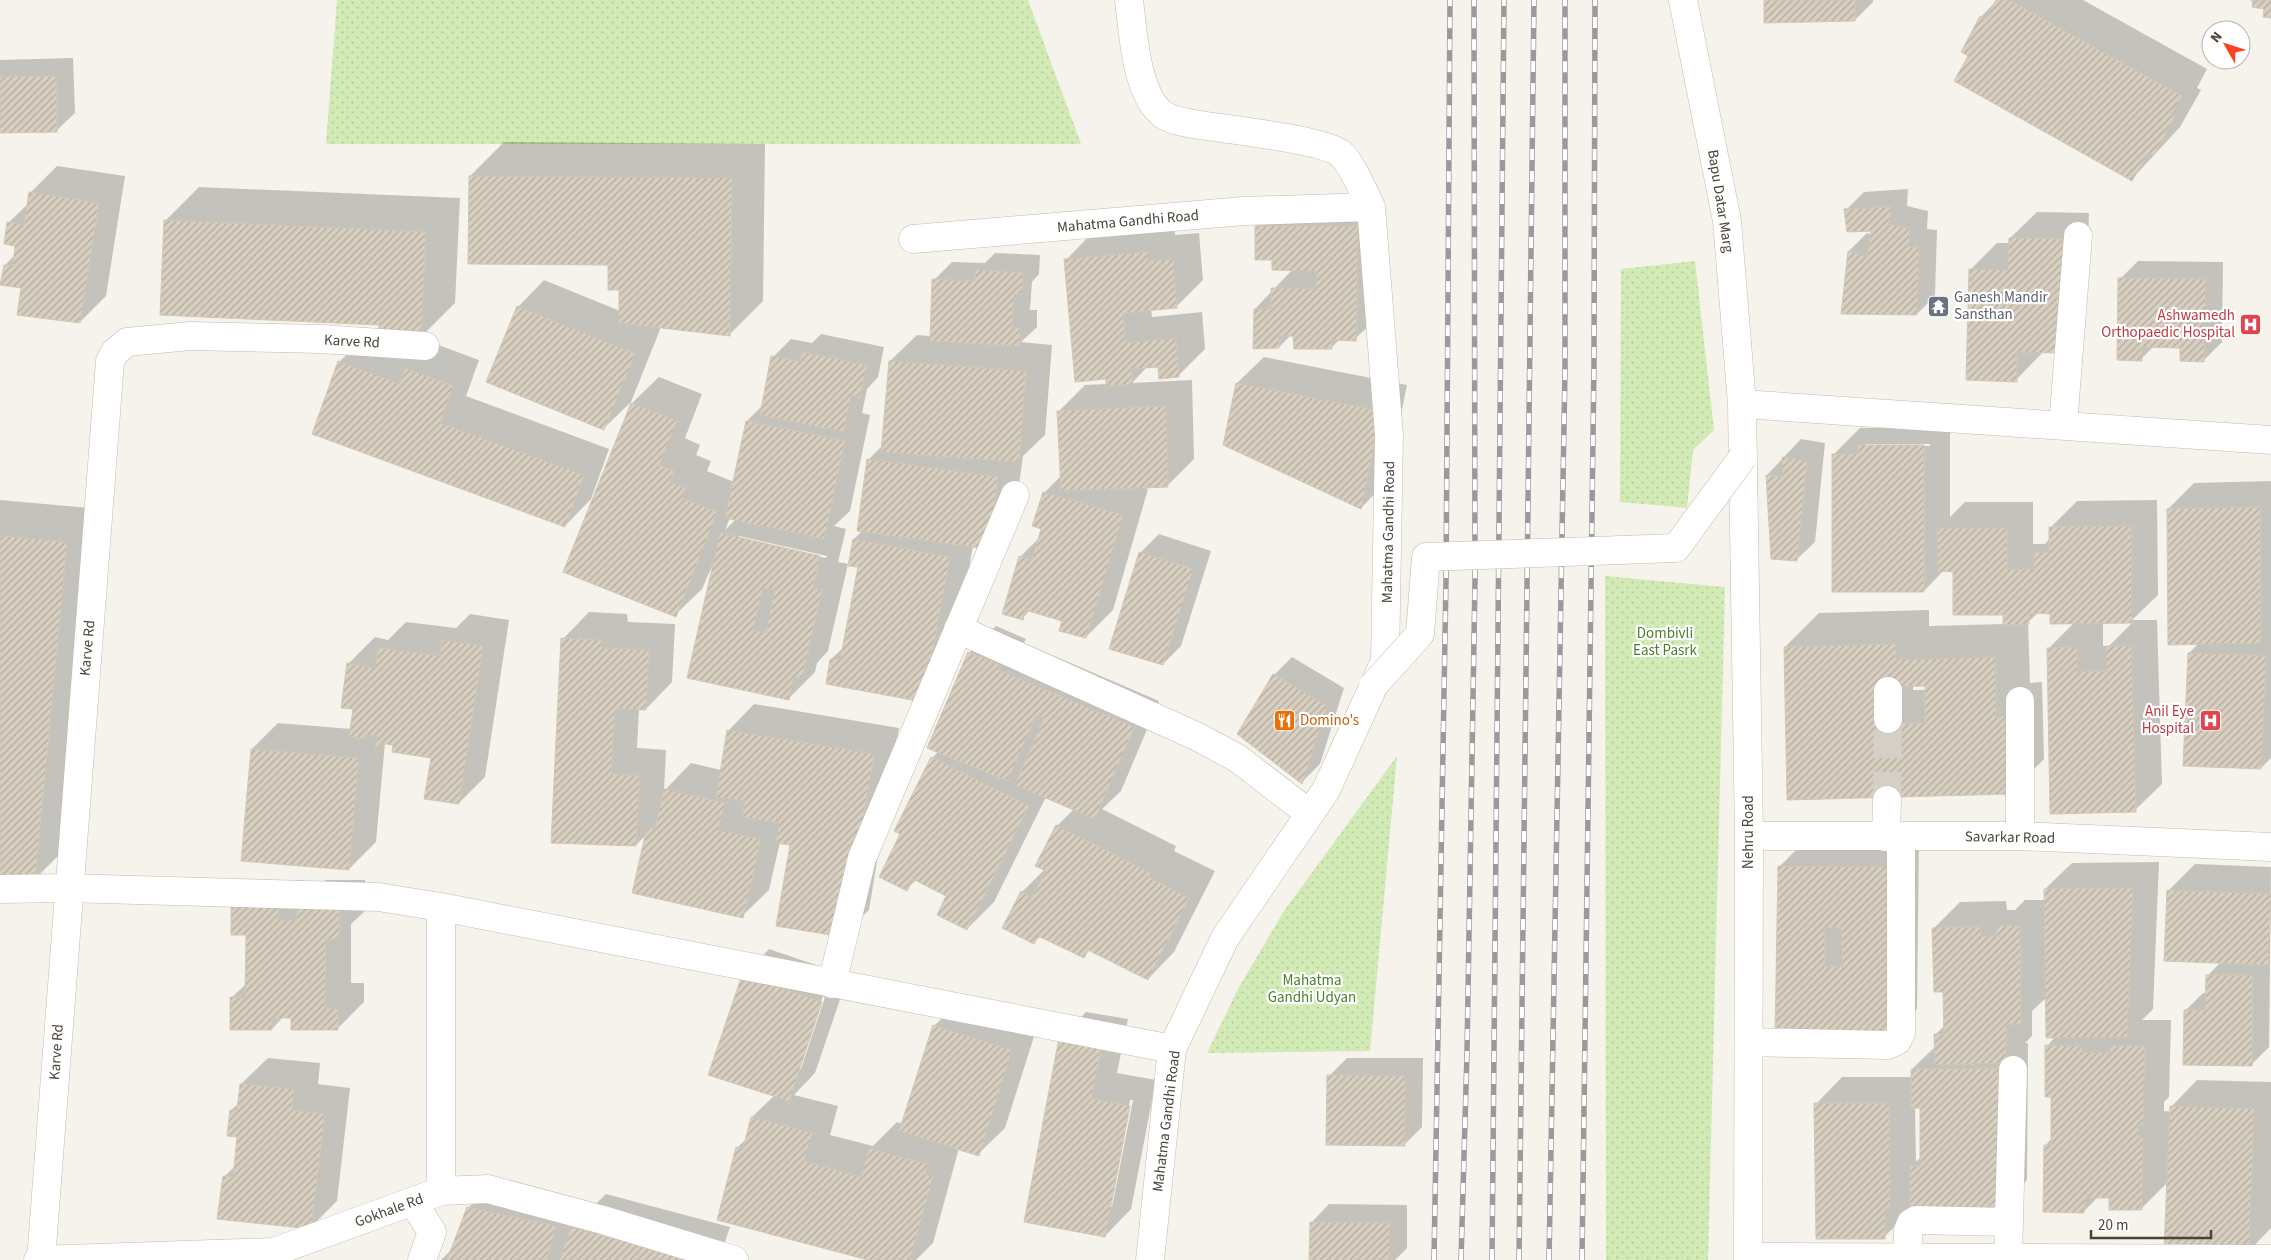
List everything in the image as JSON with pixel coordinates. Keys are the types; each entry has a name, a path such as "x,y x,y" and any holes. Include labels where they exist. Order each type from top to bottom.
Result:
{"street":[{"path":"1129,0 1136,49 1146,90 1160,113 1183,122 1317,144 1341,154 1371,207"},
{"name":"Bapu Datar Marg","path":"1683,0 1727,221 1742,404"},
{"name":"Mahatma Gandhi Road","path":"913,238 1244,211 1371,207 1390,434 1385,661 1326,790 1225,938 1172,1049 1150,1260"},
{"path":"2063,425 2078,236"},
{"name":"Karve Rd","path":"40,1260 110,361 114,352 127,342 190,336 321,339 426,346"},
{"path":"1742,404 2271,440"},
{"name":"Nehru Road","path":"1742,404 1749,836 1748,1259"},
{"path":"1374,686 1420,634 1426,557 1676,548 1744,457"},
{"path":"832,984 862,858 1015,495"},
{"path":"958,629 1198,737 1237,758 1310,814"},
{"path":"1888,691 1888,719"},
{"path":"2020,701 2020,836"},
{"path":"1748,1042 1888,1045 1897,1041 1901,1032 1894,837 1887,800"},
{"name":"Savarkar Road","path":"1749,836 2020,836 2271,848"},
{"path":"0,889 68,888 378,897 441,907 1172,1049"},
{"path":"441,907 441,1192"},
{"path":"2008,1258 2013,1070"},
{"name":"Gokhale Rd","path":"40,1260 274,1252 441,1192 488,1189 603,1220 734,1260"},
{"path":"413,1202 432,1232 422,1260"},
{"path":"1908,1258 1908,1230 1910,1223 1916,1220 2008,1222"},
{"path":"1748,1259 2271,1259"}],"green space":[{"path":"337,0 1028,0 1081,144 326,144"},
{"path":"1695,261 1714,430 1693,450 1687,508 1620,502 1621,269"},
{"name":"Dombivli East Pasrk","path":"1605,576 1725,587 1708,1260 1606,1260"},
{"name":"Mahatma Gandhi Udyan","path":"1397,756 1370,1051 1207,1053 1239,987 1284,911"}],"building":[{"path":"1764,0 1855,0 1855,21 1764,23"},
{"path":"1996,0 2009,0 2182,96 2171,114 2175,117 2154,155 2148,153 2132,181 1954,81 1968,56 1961,52 1980,16 1985,19"},
{"path":"2253,0 2271,0 2271,18 2263,17 2264,9 2252,7"},
{"path":"56,76 57,132 0,133 0,77"},
{"path":"469,176 732,178 730,336 619,323 619,290 608,290 608,265 468,264"},
{"path":"29,192 99,203 80,323 17,315 21,288 0,285 4,265 13,265 15,246 4,244 7,222 24,225"},
{"path":"1891,207 1889,224 1910,229 1909,247 1919,247 1917,315 1841,314 1848,251 1867,257 1871,231 1847,232 1844,209"},
{"path":"164,220 426,232 421,338 379,337 379,325 160,315"},
{"path":"1255,226 1358,226 1356,341 1331,340 1332,349 1294,349 1293,336 1279,336 1279,348 1253,349 1254,309 1271,309 1271,288 1316,289 1317,271 1272,270 1272,260 1255,260"},
{"path":"2009,238 2063,239 2059,353 2017,352 2017,382 1966,380 1969,269 2008,270"},
{"path":"1148,252 1148,261 1173,259 1177,308 1123,313 1126,343 1176,338 1179,377 1159,379 1158,367 1131,369 1133,384 1106,386 1106,379 1075,382 1064,259"},
{"path":"976,270 1023,273 1022,294 1014,294 1012,328 1020,328 1019,346 930,341 932,279 975,281"},
{"path":"2118,278 2206,279 2204,362 2180,361 2180,348 2142,347 2142,361 2117,360"},
{"path":"517,306 635,354 604,430 486,382"},
{"path":"802,352 867,365 860,397 851,395 844,432 760,415 771,356 800,362"},
{"path":"338,361 400,384 405,368 453,386 440,423 584,475 565,527 312,434"},
{"path":"889,361 1026,371 1019,462 881,452"},
{"path":"1236,383 1381,411 1361,509 1223,445"},
{"path":"631,403 677,421 659,465 674,471 670,482 686,488 682,498 717,512 676,617 563,572"},
{"path":"1166,406 1168,487 1061,491 1057,411"},
{"path":"746,421 845,441 824,539 725,518"},
{"path":"1858,445 1924,445 1924,592 1832,592 1832,454 1858,454"},
{"path":"1782,457 1807,461 1797,561 1771,559 1766,475 1783,477"},
{"path":"867,459 998,477 988,549 857,531"},
{"path":"1043,492 1123,515 1086,638 1059,631 1062,621 1025,610 1023,620 1002,614 1019,556 1032,560 1041,529 1032,526"},
{"path":"2260,507 2261,643 2168,645 2167,509"},
{"path":"2131,526 2132,623 2050,624 2050,614 2029,613 2029,624 2003,625 2003,615 1953,615 1953,572 1938,571 1937,528 2007,528 2007,570 2034,569 2034,552 2049,552 2049,527"},
{"path":"720,533 820,556 813,588 822,590 802,679 794,677 789,700 687,678","holes":["763,588 775,590 766,633 753,631"]},
{"path":"0,536 67,542 35,881 0,878"},
{"path":"853,539 950,557 923,702 826,684 830,659 840,660 858,567 848,566"},
{"path":"1139,552 1193,569 1163,665 1109,649"},
{"path":"561,638 601,640 602,648 649,650 646,710 615,709 611,774 640,776 636,846 551,843"},
{"path":"442,640 483,646 459,804 424,799 431,758 392,752 393,745 379,743 377,750 375,750 377,736 366,734 365,739 349,736 353,709 341,708 347,663 375,668 378,648 440,656"},
{"path":"1895,644 1896,660 1995,657 1996,717 2008,716 2010,794 1787,800 1784,647","holes":["1925,686 1925,723 1879,724 1878,687"]},
{"path":"2106,646 2131,646 2136,812 2050,814 2047,648 2077,647 2077,672 2107,671"},
{"path":"968,652 1000,665 998,670 1134,727 1095,819 1015,785 1044,718 1036,715 1008,781 927,748"},
{"path":"2188,653 2266,656 2261,769 2183,766"},
{"name":"Domino's","path":"1273,674 1327,706 1302,784 1237,734"},
{"path":"727,730 874,754 843,937 776,926 790,845 776,843 779,823 742,817 745,801 716,797"},
{"path":"251,749 359,758 349,870 241,861"},
{"path":"931,757 1029,806 967,930 937,915 946,896 913,879 907,891 879,877 900,834 894,831"},
{"path":"664,789 725,803 718,830 761,839 743,918 632,893 647,827 655,829"},
{"path":"1056,825 1151,873 1148,877 1189,898 1148,980 1088,950 1084,958 1038,936 1034,944 1002,928 1021,891 1032,897 1046,871 1035,866"},
{"path":"1778,866 1893,867 1891,1037 1775,1035","holes":["1841,927 1843,966 1825,967 1824,928"]},
{"path":"2133,888 2127,1037 2046,1038 2044,889"},
{"path":"2167,890 2271,894 2268,965 2164,961"},
{"path":"231,906 278,906 278,920 297,920 297,906 339,906 339,939 326,939 325,1009 338,1009 338,1030 291,1030 291,1018 272,1018 272,1030 230,1030 230,997 245,998 246,935 231,935"},
{"path":"1997,926 2020,926 2021,1024 2006,1024 2006,1063 1935,1065 1934,1034 1944,1034 1943,992 1934,992 1932,928 1980,927 1981,936 1997,936"},
{"path":"742,975 822,1002 789,1101 708,1075"},
{"path":"2206,975 2252,975 2252,1066 2183,1065 2184,1010 2205,1010"},
{"path":"933,1025 1012,1050 979,1156 899,1131"},
{"path":"1059,1038 1102,1046 1091,1099 1130,1106 1105,1237 1024,1222"},
{"path":"2045,1045 2082,1046 2082,1052 2110,1053 2110,1046 2145,1046 2143,1125 2138,1125 2138,1138 2143,1138 2142,1210 2109,1210 2109,1198 2085,1198 2084,1213 2043,1212 2044,1145 2051,1145 2051,1097 2045,1097"},
{"path":"1911,1069 2002,1069 2001,1208 1910,1208 1910,1166 1920,1166 1920,1108 1911,1108"},
{"path":"1327,1075 1405,1076 1405,1146 1326,1145"},
{"path":"240,1084 294,1089 292,1110 325,1114 311,1229 217,1219 223,1176 233,1177 237,1137 227,1136 230,1110 237,1110"},
{"path":"1814,1103 1889,1103 1890,1209 1885,1209 1885,1239 1816,1239"},
{"path":"2170,1106 2254,1109 2249,1252 2164,1250"},
{"path":"751,1117 812,1133 804,1161 861,1177 869,1148 928,1164 925,1175 933,1176 910,1260 868,1260 717,1220 736,1147 743,1149"},
{"path":"467,1207 556,1226 547,1260 447,1260"},
{"path":"1310,1222 1390,1223 1389,1260 1309,1260"},
{"path":"571,1227 694,1260 560,1260"}],"tunnel":[{"path":"1887,800 1888,719"}],"railway":[{"path":"1434,1260 1446,580 1450,0"},
{"path":"1461,1260 1467,1053 1475,580 1474,0"},
{"path":"1492,1260 1504,0"},
{"path":"1519,1260 1534,0"},
{"path":"1549,1260 1565,370 1565,0"},
{"path":"1582,1260 1594,363 1595,0"}],"place":[{"name":"Ganesh Mandir Sansthan","path":"1938,306"},
{"name":"Ashwamedh Orthopaedic Hospital","path":"2251,324"},
{"name":"Domino's","path":"1284,720"},
{"name":"Anil Eye Hospital","path":"2210,720"}]}
